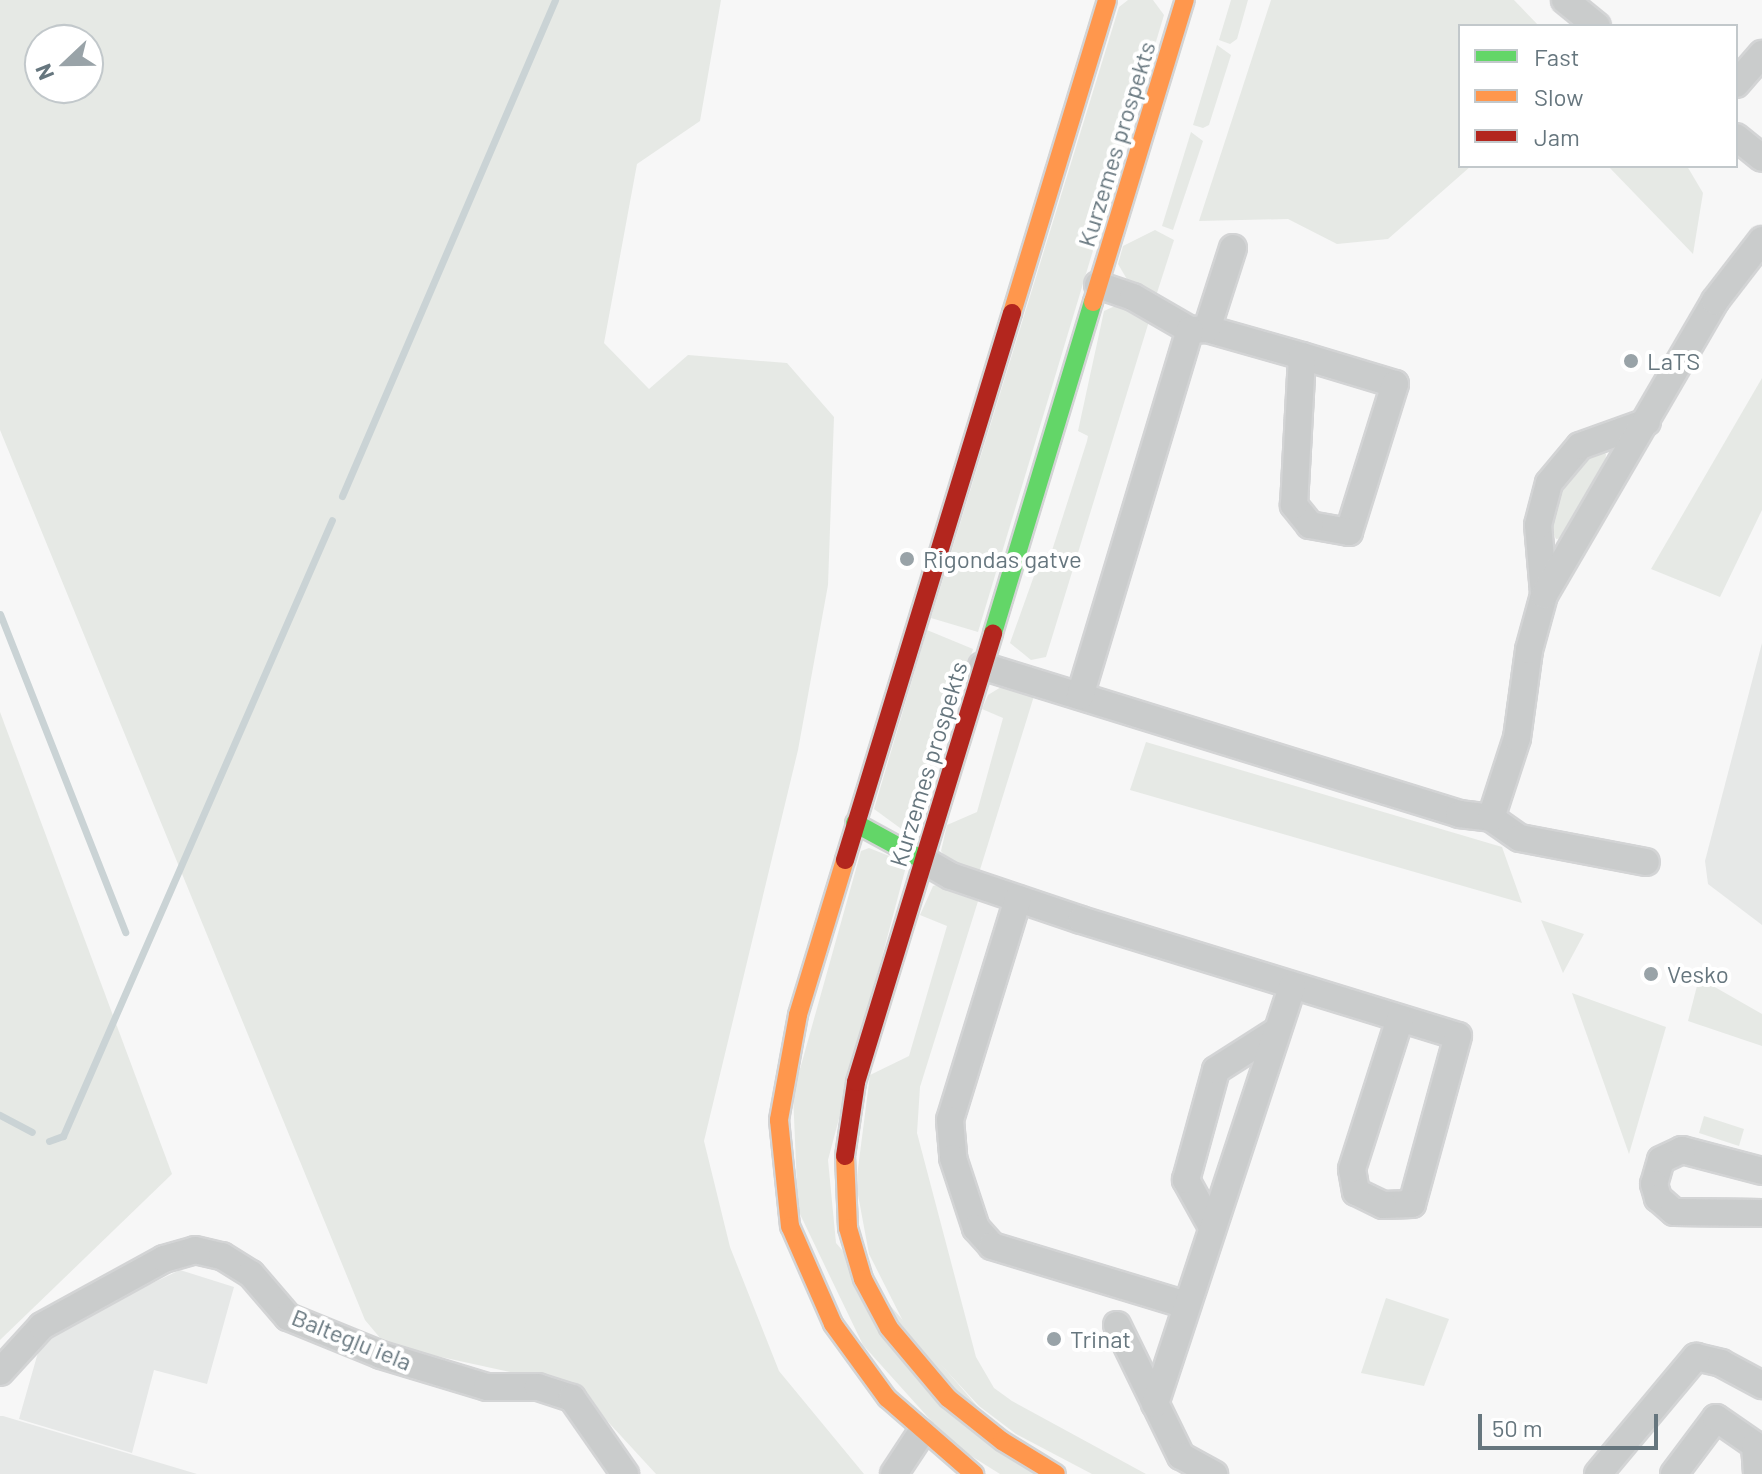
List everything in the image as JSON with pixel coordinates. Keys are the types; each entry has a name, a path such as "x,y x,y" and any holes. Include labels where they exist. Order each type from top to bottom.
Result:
{"main road":[{"path":"974,1474 921,1433 856,1358 816,1293 790,1226 780,1159 788,1051 1107,0"},
{"name":"Kurzemes prospekts","path":"1056,1474 973,1420 925,1375 875,1304 848,1228 842,1173 849,1112 1185,0"},
{"path":"855,823 923,860"}],"street":[{"path":"1565,0 1595,24"},
{"path":"1738,82 1762,54"},
{"path":"1738,139 1762,158"},
{"path":"1491,818 1517,738 1529,650 1544,595 1715,301 1762,240"},
{"path":"1080,696 1199,330 1233,248"},
{"path":"1098,285 1133,297 1199,330 1302,356 1395,384 1349,532 1310,525 1294,505 1302,356"},
{"path":"1544,595 1538,525 1549,483 1580,446 1647,422"},
{"path":"982,666 1459,814 1491,818 1520,838 1646,862"},
{"path":"923,860 951,876 1018,899 1292,987 1458,1036 1412,1204 1383,1205 1356,1192 1352,1169 1400,1019"},
{"path":"1018,899 950,1120 953,1158 976,1228 992,1246 1186,1305"},
{"path":"1155,1404 1292,987"},
{"path":"1212,1227 1186,1180 1216,1070 1277,1031"},
{"path":"1762,1171 1682,1150 1661,1160 1654,1184 1658,1198 1674,1212 1762,1213"},
{"name":"Baltegļu iela","path":"0,1372 42,1326 164,1259 195,1250 222,1256 251,1274 288,1317 381,1355 487,1387 538,1387 572,1398 625,1474"},
{"path":"1117,1325 1181,1456 1214,1474"},
{"path":"1598,1474 1696,1357 1721,1363 1762,1385"},
{"path":"1674,1474 1716,1418 1755,1445 1757,1474"},
{"path":"894,1474 921,1433"}],"shaded area":[{"path":"0,0 721,0 700,121 637,164 604,343 649,389 688,355 787,363 834,417 828,585 798,750 704,1141 730,1247 779,1371 864,1474 656,1474 575,1386 386,1345 365,1320 0,430"},
{"path":"1128,0 1153,0 1164,15 978,632 931,618 1119,7"},
{"path":"1231,0 1248,0 1237,39 1230,44 1219,40"},
{"path":"1271,0 1514,0 1537,24 1458,24 1458,168 1469,168 1388,239 1337,244 1288,219 1199,221"},
{"path":"1217,45 1231,55 1209,125 1203,128 1193,125"},
{"path":"1191,132 1203,141 1173,230 1162,226"},
{"path":"1610,168 1688,168 1703,193 1693,254"},
{"path":"1155,230 1174,240 1156,296 1128,281 1118,264 1123,246"},
{"path":"1117,305 1150,318 1046,657 1031,660 1010,643 1035,573 1048,563 1087,441 1088,436 1078,431 1104,311"},
{"path":"1762,378 1762,510 1720,597 1651,569"},
{"path":"1598,448 1606,454 1605,466 1563,538 1556,539 1551,529 1555,486"},
{"path":"927,630 973,649 917,831 911,836 874,809"},
{"path":"1762,643 1762,925 1708,884 1705,861"},
{"path":"1001,687 1034,696 979,873 951,863 941,851 947,825 977,812 1003,718 982,709 988,695"},
{"path":"0,712 172,1174 0,1340"},
{"path":"1146,742 1502,847 1522,903 1130,790"},
{"path":"869,848 907,863 828,1160 836,1243 1036,1474 1000,1474 952,1444 863,1345 798,1210 793,1094 861,851"},
{"path":"940,884 979,898 920,1087 917,1133 976,1357 994,1388 1012,1401 1146,1474 1092,1474 1016,1434 979,1406 906,1327 869,1254 856,1184 870,1075 909,1056 947,926 920,915 933,886"},
{"path":"1541,920 1584,934 1563,973"},
{"path":"1699,978 1762,1014 1762,1046 1688,1021"},
{"path":"1572,993 1666,1027 1629,1154"},
{"path":"1704,1116 1744,1129 1739,1146 1699,1133"},
{"path":"180,1270 234,1287 207,1384 154,1370 132,1453 19,1419 43,1335"},
{"path":"1386,1298 1449,1319 1424,1386 1361,1373"},
{"path":"0,1416 3,1416 197,1474 0,1474"}],"waterway":[{"path":"342,496 555,0"},
{"path":"49,1141 63,1136 332,520"},
{"path":"0,614 125,932"},
{"path":"0,1115 32,1132"}],"traffic: fast":[{"path":"993,633 1093,302"},
{"path":"855,823 923,860"}],"traffic: slow":[{"path":"1012,313 1107,0"},
{"path":"1093,302 1185,0"},
{"path":"845,860 798,1015 779,1120 790,1226 833,1324 887,1398 974,1474"},
{"path":"845,1156 848,1228 863,1279 889,1328 948,1398 1002,1441 1056,1474"}],"traffic: jam":[{"path":"845,860 1012,313"},
{"path":"845,1156 856,1082 993,633"}],"place":[{"name":"LaTS","path":"1631,361"},
{"name":"Rigondas gatve","path":"907,559"},
{"name":"Vesko","path":"1651,974"},
{"name":"Trinat","path":"1054,1339"}]}
